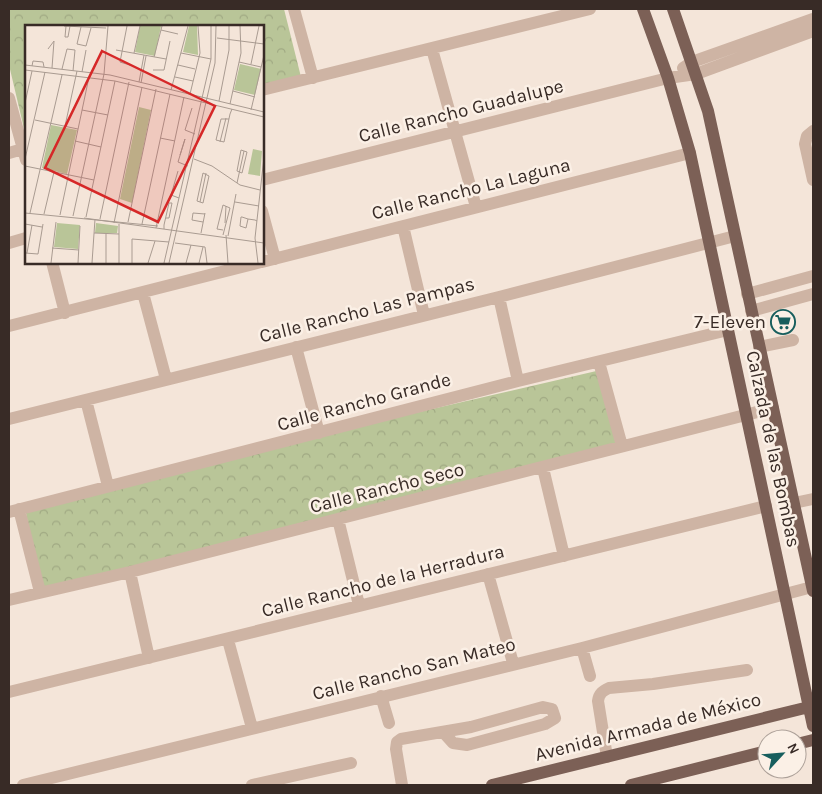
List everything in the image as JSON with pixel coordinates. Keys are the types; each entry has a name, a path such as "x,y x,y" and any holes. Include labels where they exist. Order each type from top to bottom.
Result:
{"main road":[{"name":"Calzada de las Bombas","path":"643,9 668,78 690,154 784,594 811,706 813,726"},
{"name":"Calzada de las Bombas","path":"673,9 708,111 813,589"},
{"name":"Avenida Armada de México","path":"492,785 811,706"},
{"path":"631,785 757,754"}],"street":[{"path":"294,9 313,78"},
{"path":"264,90 590,9"},
{"path":"694,68 813,18"},
{"path":"694,68 813,31"},
{"path":"432,49 457,132 476,207"},
{"name":"Calle Rancho Guadalupe","path":"264,180 668,78 694,68"},
{"path":"9,98 25,152 9,153"},
{"path":"810,133 805,144 813,180"},
{"name":"Calle Rancho La Laguna","path":"264,262 690,154"},
{"path":"264,218 275,259"},
{"path":"403,226 424,315"},
{"name":"Calle Rancho Las Pampas","path":"9,419 499,297 734,236"},
{"path":"9,242 25,238"},
{"path":"53,264 65,313"},
{"name":"Calle Rancho La Laguna","path":"9,326 254,264"},
{"path":"748,294 813,276"},
{"path":"143,293 166,379"},
{"path":"751,311 813,294"},
{"path":"499,297 518,381"},
{"name":"Calle Rancho Grande","path":"14,511 518,381 728,330"},
{"path":"759,347 793,340"},
{"path":"296,347 319,433"},
{"path":"599,362 622,446"},
{"path":"86,400 108,486"},
{"name":"Calle Rancho Seco","path":"9,600 130,572 773,408"},
{"path":"543,468 564,556"},
{"path":"794,503 813,499"},
{"name":"Calle Rancho de la Herradura","path":"9,692 228,640 359,604 766,506"},
{"path":"14,511 40,592"},
{"path":"338,519 359,604"},
{"path":"130,572 149,658"},
{"path":"488,574 513,663"},
{"name":"Calle Rancho San Mateo","path":"24,785 513,663 582,648 784,594 813,589"},
{"path":"228,640 252,728"},
{"path":"582,648 590,676"},
{"path":"607,757 599,695 609,688 653,684 747,670"},
{"path":"381,696 389,723"},
{"path":"402,785 396,749 397,742 406,738 444,733 543,707 552,709 555,718 545,724 467,745 453,743 444,733"},
{"path":"252,785 351,763"}],"green space":[{"path":"9,9 284,9 301,77 264,86 264,25 25,25 25,133 9,65"},
{"path":"605,369 624,444 41,591 26,513 319,435"}],"place":[{"name":"7-Eleven","path":"783,322"}]}
